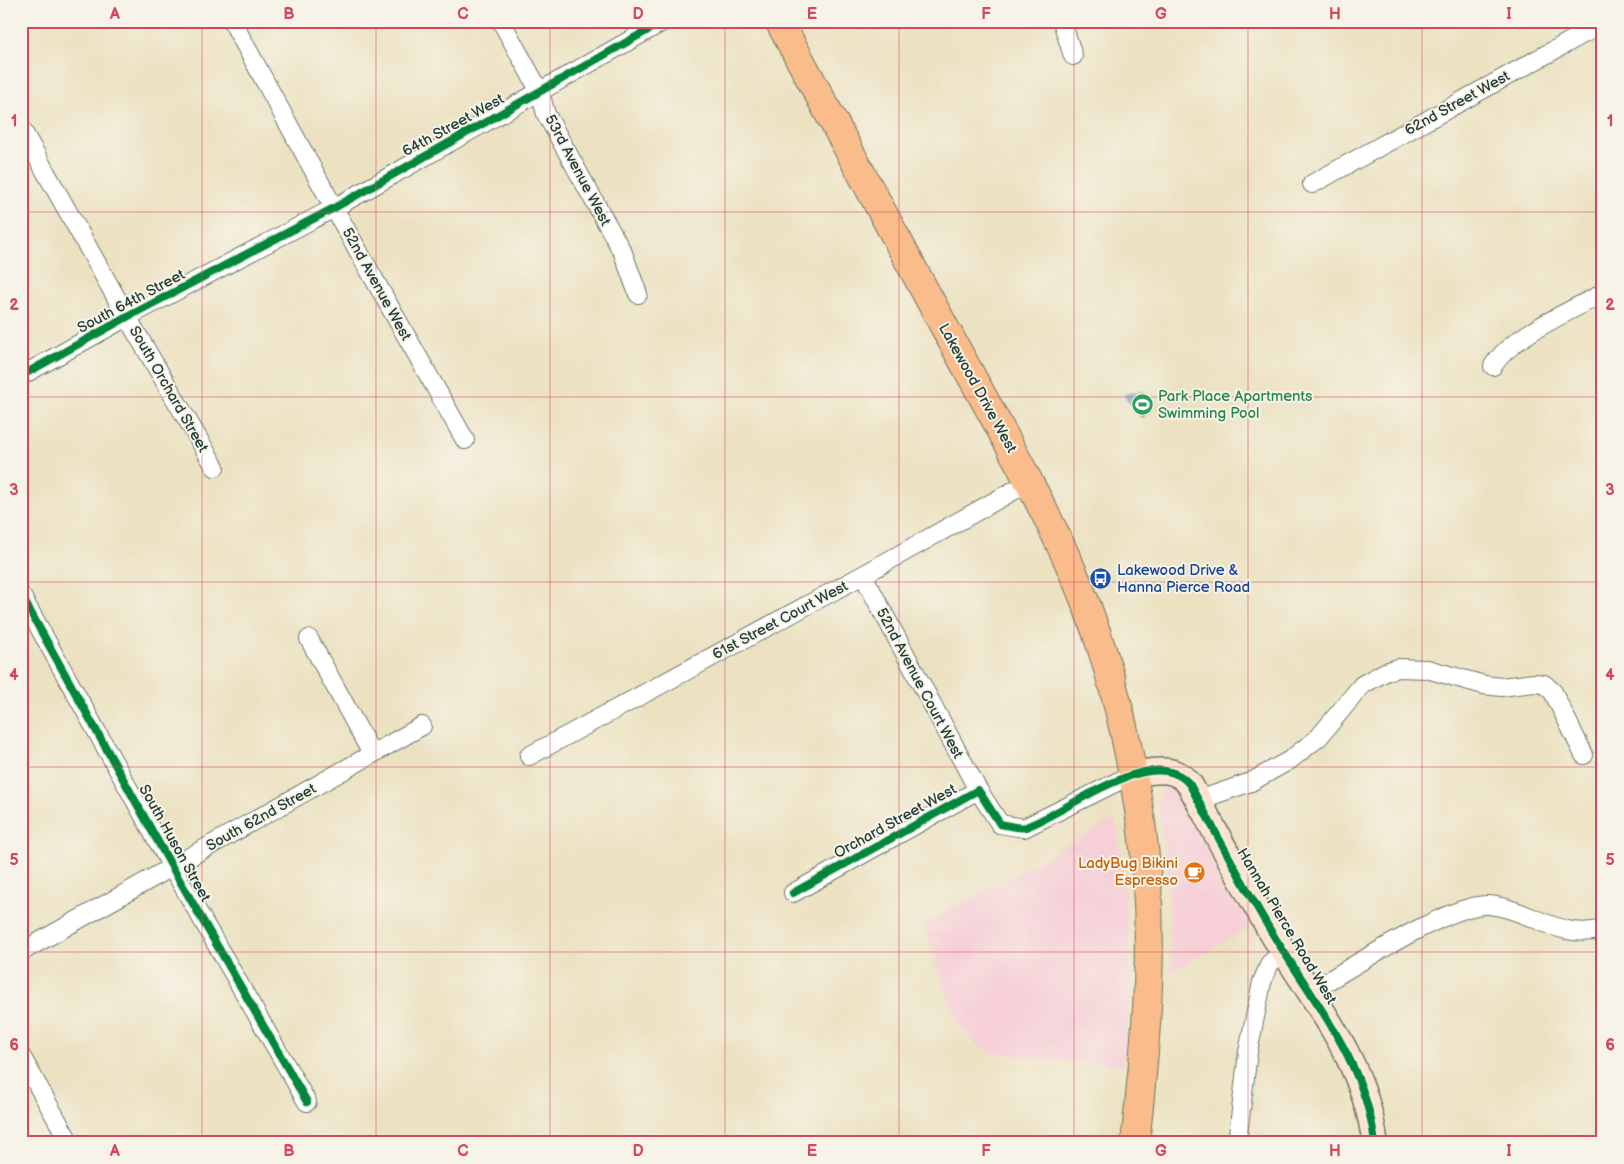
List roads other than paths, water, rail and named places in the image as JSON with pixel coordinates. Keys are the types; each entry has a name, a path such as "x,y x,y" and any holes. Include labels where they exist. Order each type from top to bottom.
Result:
{"main road":[{"name":"Lakewood Drive West","path":"779,21 1029,482 1068,562 1086,605 1105,664 1133,774"},
{"path":"1133,774 1146,869 1149,917 1147,1020 1135,1143"}],"street":[{"name":"52nd Avenue West","path":"232,21 334,208 465,440"},
{"name":"53rd Avenue West","path":"501,21 540,92 546,114 623,253 638,294"},
{"name":"64th Street West","path":"254,250 334,208 664,21"},
{"path":"1062,21 1073,56"},
{"name":"62nd Street West","path":"1312,184 1603,23"},
{"name":"South Orchard Street","path":"21,128 127,317 215,467"},
{"name":"South 64th Street","path":"21,376 254,250"},
{"path":"1493,366 1500,355 1521,339 1603,293"},
{"name":"61st Street Court West","path":"528,756 862,576 1029,482"},
{"name":"52nd Avenue Court West","path":"862,576 978,790"},
{"name":"South Huson Street","path":"21,595 172,867 307,1102"},
{"path":"309,639 372,754"},
{"path":"1198,800 1251,782 1290,760 1324,731 1362,685 1385,672 1398,668 1427,669 1484,685 1501,687 1534,683 1544,684 1553,692 1584,755"},
{"name":"South 62nd Street","path":"21,952 422,726"},
{"name":"Hannah Pierce Road West","path":"1133,774 1160,770 1176,772 1186,780 1256,907 1311,991 1361,1081 1375,1143"},
{"name":"Orchard Street West","path":"793,893 978,790 1000,824 1024,828 1133,774"},
{"path":"1311,991 1421,928 1453,913 1479,906 1503,908 1572,932 1587,933 1603,929"},
{"path":"1237,1143 1248,1052 1262,982 1270,963 1284,952"},
{"path":"21,1056 70,1143"}],"water":[{"name":"Park Place Apartments Swimming Pool","path":"1140,391 1147,394 1151,402 1150,411 1142,418 1134,410 1135,405 1131,405 1124,395"}],"place":[{"name":"Park Place Apartments Swimming Pool","path":"1142,405"},
{"name":"Lakewood Drive & Hanna Pierce Road","path":"1101,579"},
{"name":"LadyBug Bikini Espresso","path":"1194,872"}]}
